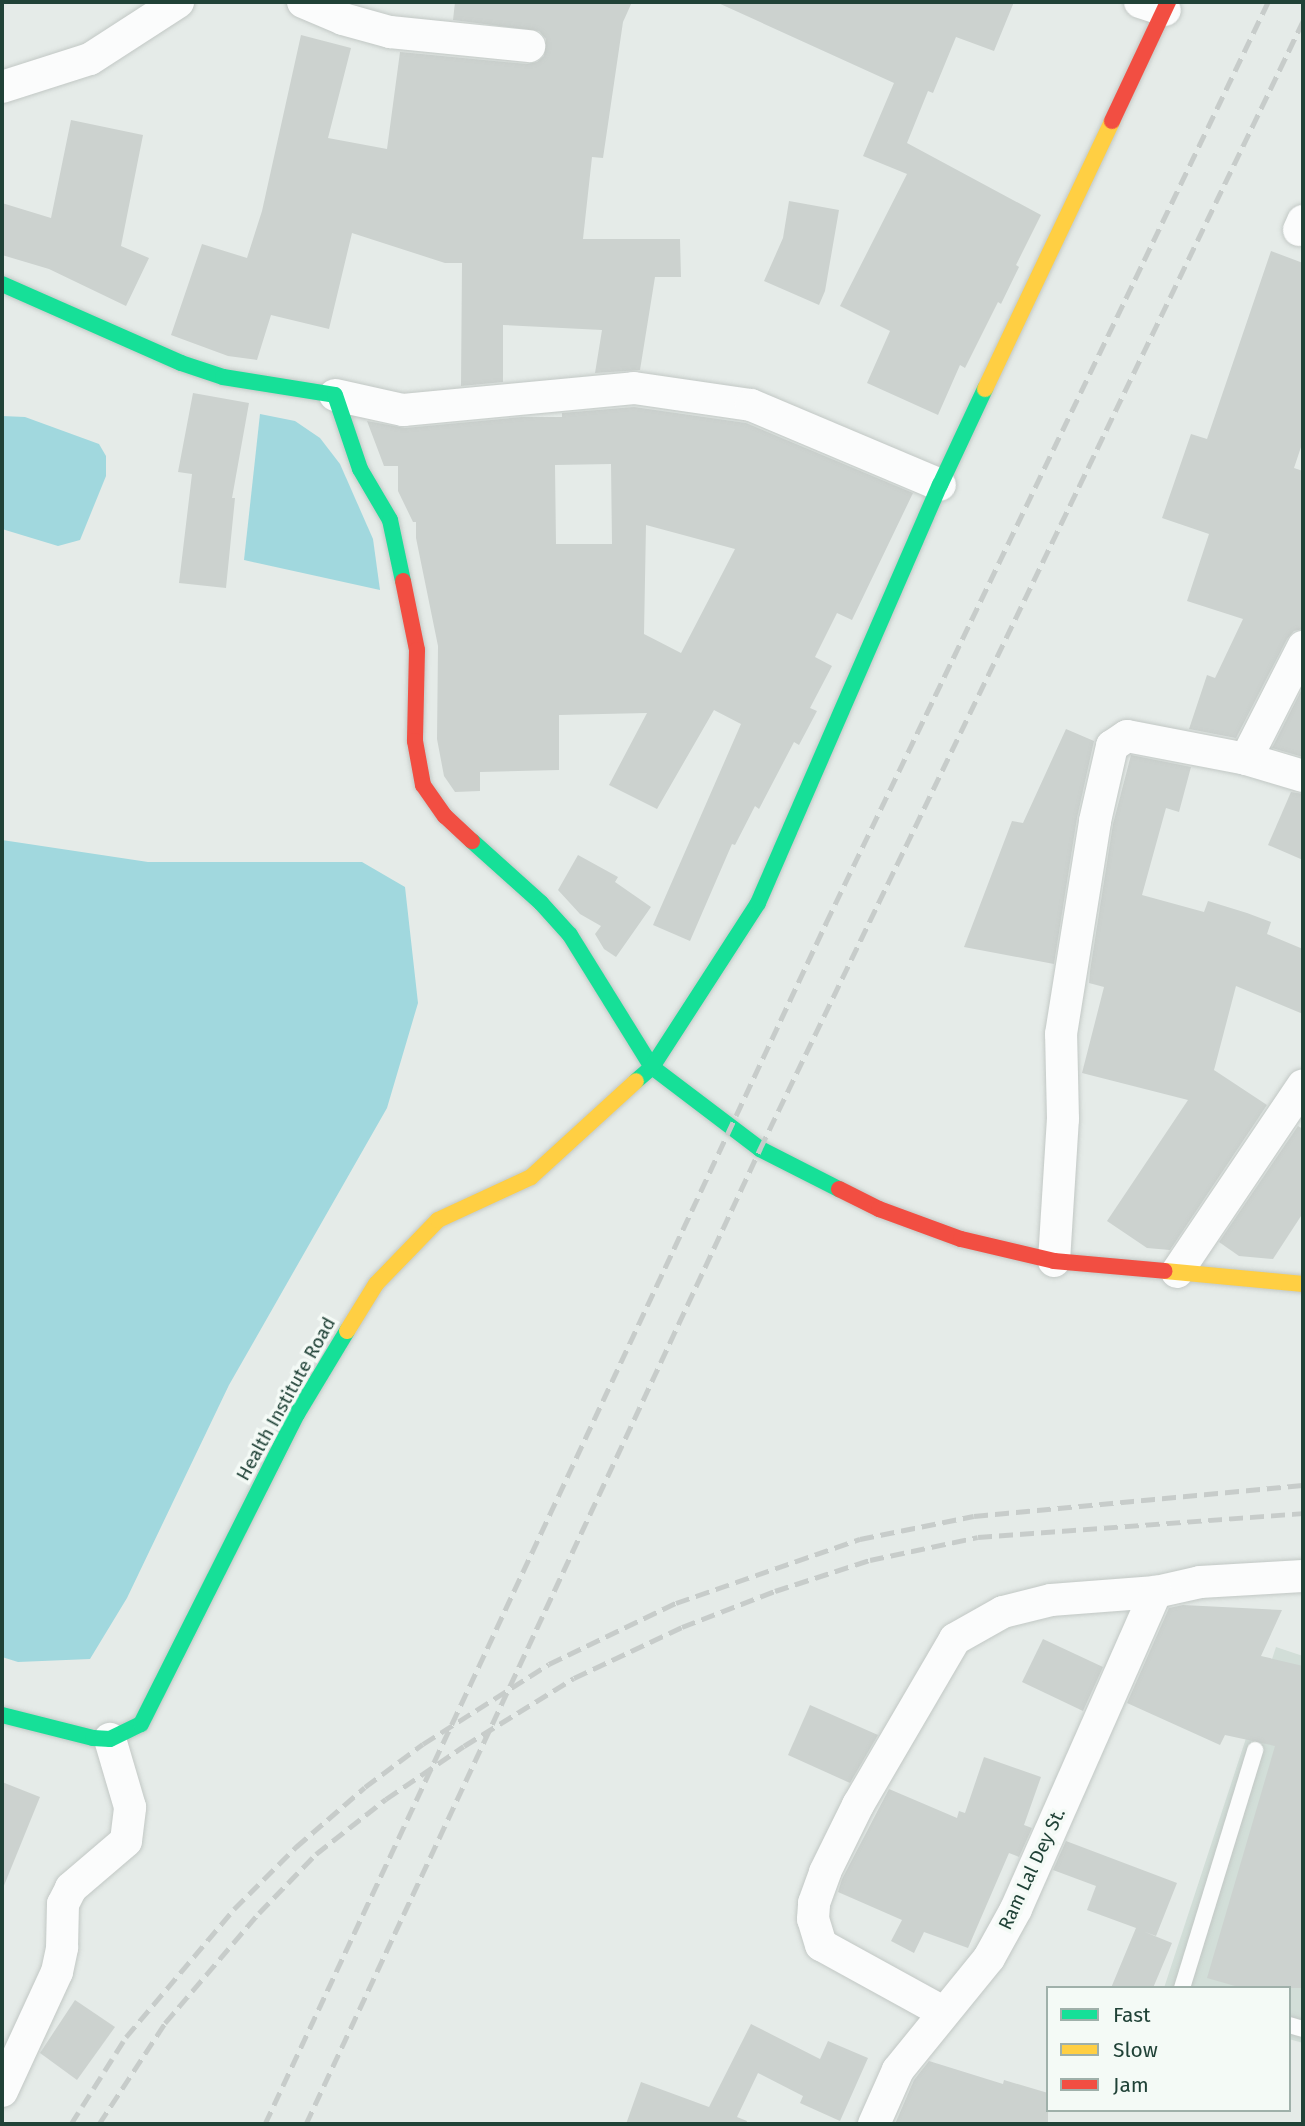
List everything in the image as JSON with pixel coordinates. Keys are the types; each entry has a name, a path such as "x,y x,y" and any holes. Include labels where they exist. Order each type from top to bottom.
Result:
{"street":[{"path":"2,87 90,59 178,2"},
{"path":"303,2 342,19 390,32 528,46"},
{"name":"Health Institute Road","path":"110,1739 141,1724 297,1414 376,1284 438,1220 531,1177 652,1067 758,903 940,485 1158,5"},
{"path":"2,284 222,377 335,394 403,410 634,388 751,405 940,485"},
{"path":"335,394 360,470 390,520 417,650 415,741 424,785 444,816 541,903 570,934 652,1067 760,1149 879,1209 961,1239 1054,1261 1303,1284"},
{"path":"1246,759 1303,646"},
{"path":"1054,1261 1063,1119 1061,1034 1090,847 1112,746 1127,736 1246,759 1303,776"},
{"path":"1177,1272 1303,1085"},
{"path":"943,2012 821,1945 813,1919 814,1903 825,1872 858,1805 955,1639 1003,1612 1051,1600 1156,1592 1200,1582 1303,1576"},
{"name":"Ram Lal Dey St.","path":"874,2124 898,2070 989,1958 1016,1909 1156,1592"},
{"path":"2,1715 93,1738 110,1739 130,1807 126,1841 90,1870 67,1896 61,1914 62,1948 57,1972 2,2091"}],"lane":[{"path":"1183,1986 1255,1751"}],"shaded area":[{"path":"1276,1647 1303,1656 1303,2043 1291,2040 1291,1986 1165,1986"}],"water":[{"path":"260,414 295,421 320,438 340,464 373,539 380,590 244,560"},
{"path":"2,416 25,417 99,444 106,456 106,476 80,540 58,546 2,529"},
{"path":"2,840 148,862 362,862 405,887 418,1003 387,1108 229,1385 127,1598 90,1659 18,1662 2,1657"}],"building":[{"path":"455,2 632,2 623,22 603,158 592,157 583,239 680,239 681,277 655,277 640,370 595,373 602,330 503,325 503,382 461,386 462,263 445,263 352,233 329,329 271,315 257,360 228,356 171,335 202,244 247,258 262,211 301,35 351,48 328,138 387,149 400,52 527,64 537,62 544,56 546,39 539,31 453,20"},
{"path":"716,2 1014,2 994,51 956,37 933,93 928,91 907,143 1041,215 1016,265 1019,267 1001,304 998,302 965,368 960,365 938,415 867,383 890,331 840,306 907,174 863,156 894,83"},
{"path":"71,120 143,135 121,246 149,258 126,306 49,269 2,255 2,203 51,218"},
{"path":"789,201 839,210 825,291 819,305 764,281 783,238"},
{"path":"1271,251 1303,263 1303,441 1294,468 1303,471 1303,629 1294,631 1287,639 1236,738 1189,729 1207,675 1215,678 1243,619 1187,601 1209,534 1162,518 1191,434 1207,439"},
{"path":"193,393 249,403 232,498 235,498 226,588 179,583 192,474 178,472"},
{"path":"634,407 746,423 913,493 852,620 837,613 815,657 832,666 810,708 817,711 799,745 794,742 759,809 755,806 735,845 732,844 690,941 653,925 741,724 714,710 657,809 609,785 647,713 559,715 559,770 480,772 480,791 455,792 444,776 437,739 438,646 416,538 416,522 413,522 398,491 398,466 384,466 367,421 405,428 522,417 562,417 562,413","holes":["611,464 612,544 556,544 555,465","646,525 735,549 681,653 644,634"]},
{"path":"1303,687 1303,757 1272,748"},
{"path":"1066,729 1094,741 1077,818 1054,964 964,947 1012,821 1023,823"},
{"path":"1131,755 1191,767 1179,812 1166,808 1142,895 1204,912 1208,901 1247,913 1271,922 1267,934 1303,949 1303,1014 1236,986 1214,1070 1267,1105 1170,1250 1147,1248 1107,1221 1188,1100 1082,1073 1104,987 1089,983 1090,971 1113,824"},
{"path":"1291,792 1303,794 1303,860 1268,845"},
{"path":"578,855 618,877 615,882 651,907 616,957 604,949 595,934 601,926 580,914 558,890"},
{"path":"1298,1126 1303,1129 1303,1213 1273,1259 1239,1256 1219,1242"},
{"path":"1183,1605 1282,1610 1261,1656 1303,1666 1303,1988 1235,1986 1207,1978 1275,1746 1225,1735 1220,1745 1127,1703 1169,1608"},
{"path":"1043,1639 1103,1667 1083,1711 1022,1682"},
{"path":"810,1705 878,1735 850,1783 788,1755"},
{"path":"984,1757 1041,1777 1024,1825 1032,1828 1019,1857 1009,1853 968,1948 924,1932 914,1953 891,1941 902,1920 838,1892 842,1879 889,1789 957,1818 959,1811 965,1813"},
{"path":"2,1782 40,1797 3,1888 2,1887"},
{"path":"1066,1841 1177,1883 1156,1936 1145,1932 1172,1943 1154,1986 1112,1986 1136,1928 1087,1910 1096,1886 1053,1870"},
{"path":"75,2000 115,2027 77,2080 40,2053"},
{"path":"751,2024 820,2059 828,2041 868,2058 840,2121 800,2103 803,2096 758,2073 737,2117 747,2121 746,2124 626,2124 641,2082 709,2107"},
{"path":"929,2061 1003,2084 1004,2080 1046,2092 1048,2124 895,2124 914,2080"}],"railway":[{"path":"265,2124 826,923 1268,2"},
{"path":"306,2124 760,1149 1303,21"},
{"path":"71,2124 126,2037 234,1909 296,1847 365,1787 423,1744 549,1664 676,1603 860,1539 974,1516 1303,1485"},
{"path":"99,2124 165,2023 259,1913 316,1854 386,1799 464,1746 574,1678 682,1627 775,1591 870,1560 978,1537 1303,1513"}],"traffic: fast":[{"path":"2,284 181,363 223,377 335,395 360,469 390,520 403,581"},
{"path":"636,1081 652,1067 758,903 940,485 985,389"},
{"path":"472,841 541,903 570,935 652,1067 760,1149 839,1189"},
{"path":"2,1715 93,1738 110,1739 141,1724 297,1414 347,1331"}],"traffic: slow":[{"path":"985,389 1112,121"},
{"path":"347,1331 376,1284 438,1220 531,1177 636,1081"},
{"path":"1165,1271 1303,1284"}],"traffic: jam":[{"path":"1112,121 1168,2"},
{"path":"403,581 417,650 415,741 423,785 445,816 472,841"},
{"path":"839,1189 879,1209 961,1239 1054,1261 1165,1271"}]}
